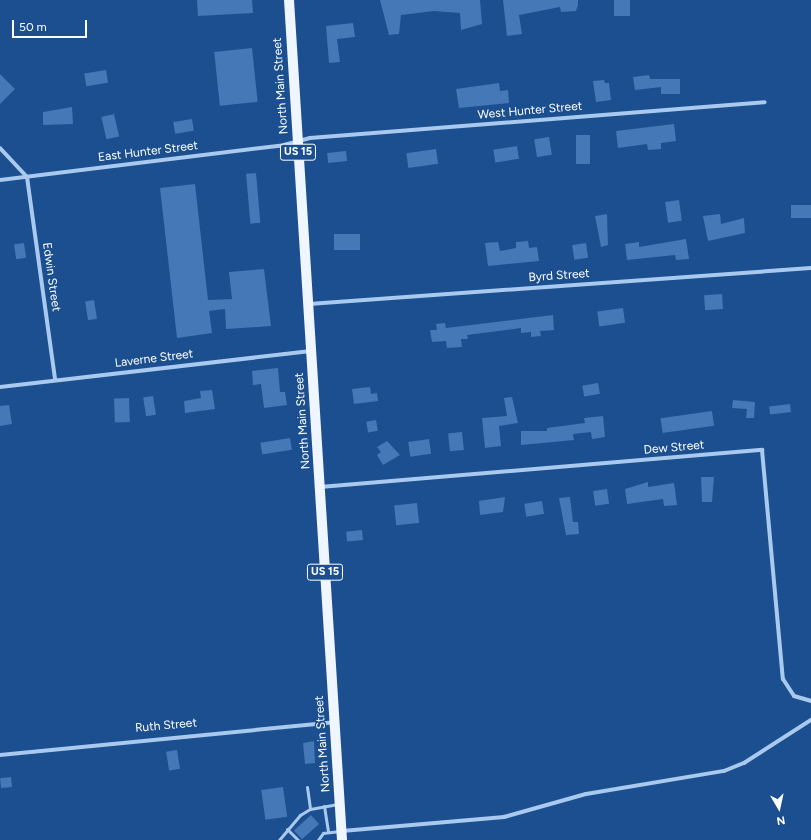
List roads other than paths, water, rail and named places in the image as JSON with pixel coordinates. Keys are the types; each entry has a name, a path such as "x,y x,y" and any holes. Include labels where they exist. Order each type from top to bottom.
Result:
{"main road":[{"name":"North Main Street","path":"289,0 342,835"}],"street":[{"name":"West Hunter Street","path":"298,141 765,102"},
{"name":"East Hunter Street","path":"0,180 298,141"},
{"path":"0,148 27,177"},
{"name":"Edwin Street","path":"27,177 55,380"},
{"name":"Byrd Street","path":"308,304 811,268"},
{"name":"Laverne Street","path":"0,387 311,351"},
{"name":"Dew Street","path":"320,487 762,450 783,679 794,696 811,701"},
{"path":"342,835 504,817 586,794 724,771 744,763 811,720"},
{"name":"Ruth Street","path":"0,755 335,722"}],"lane":[{"path":"307,787 310,809"},
{"path":"279,840 287,829 310,809 340,803"},
{"path":"324,806 328,832"},
{"path":"287,829 298,840"},
{"path":"328,832 342,835"},
{"path":"318,840 328,832"}]}
